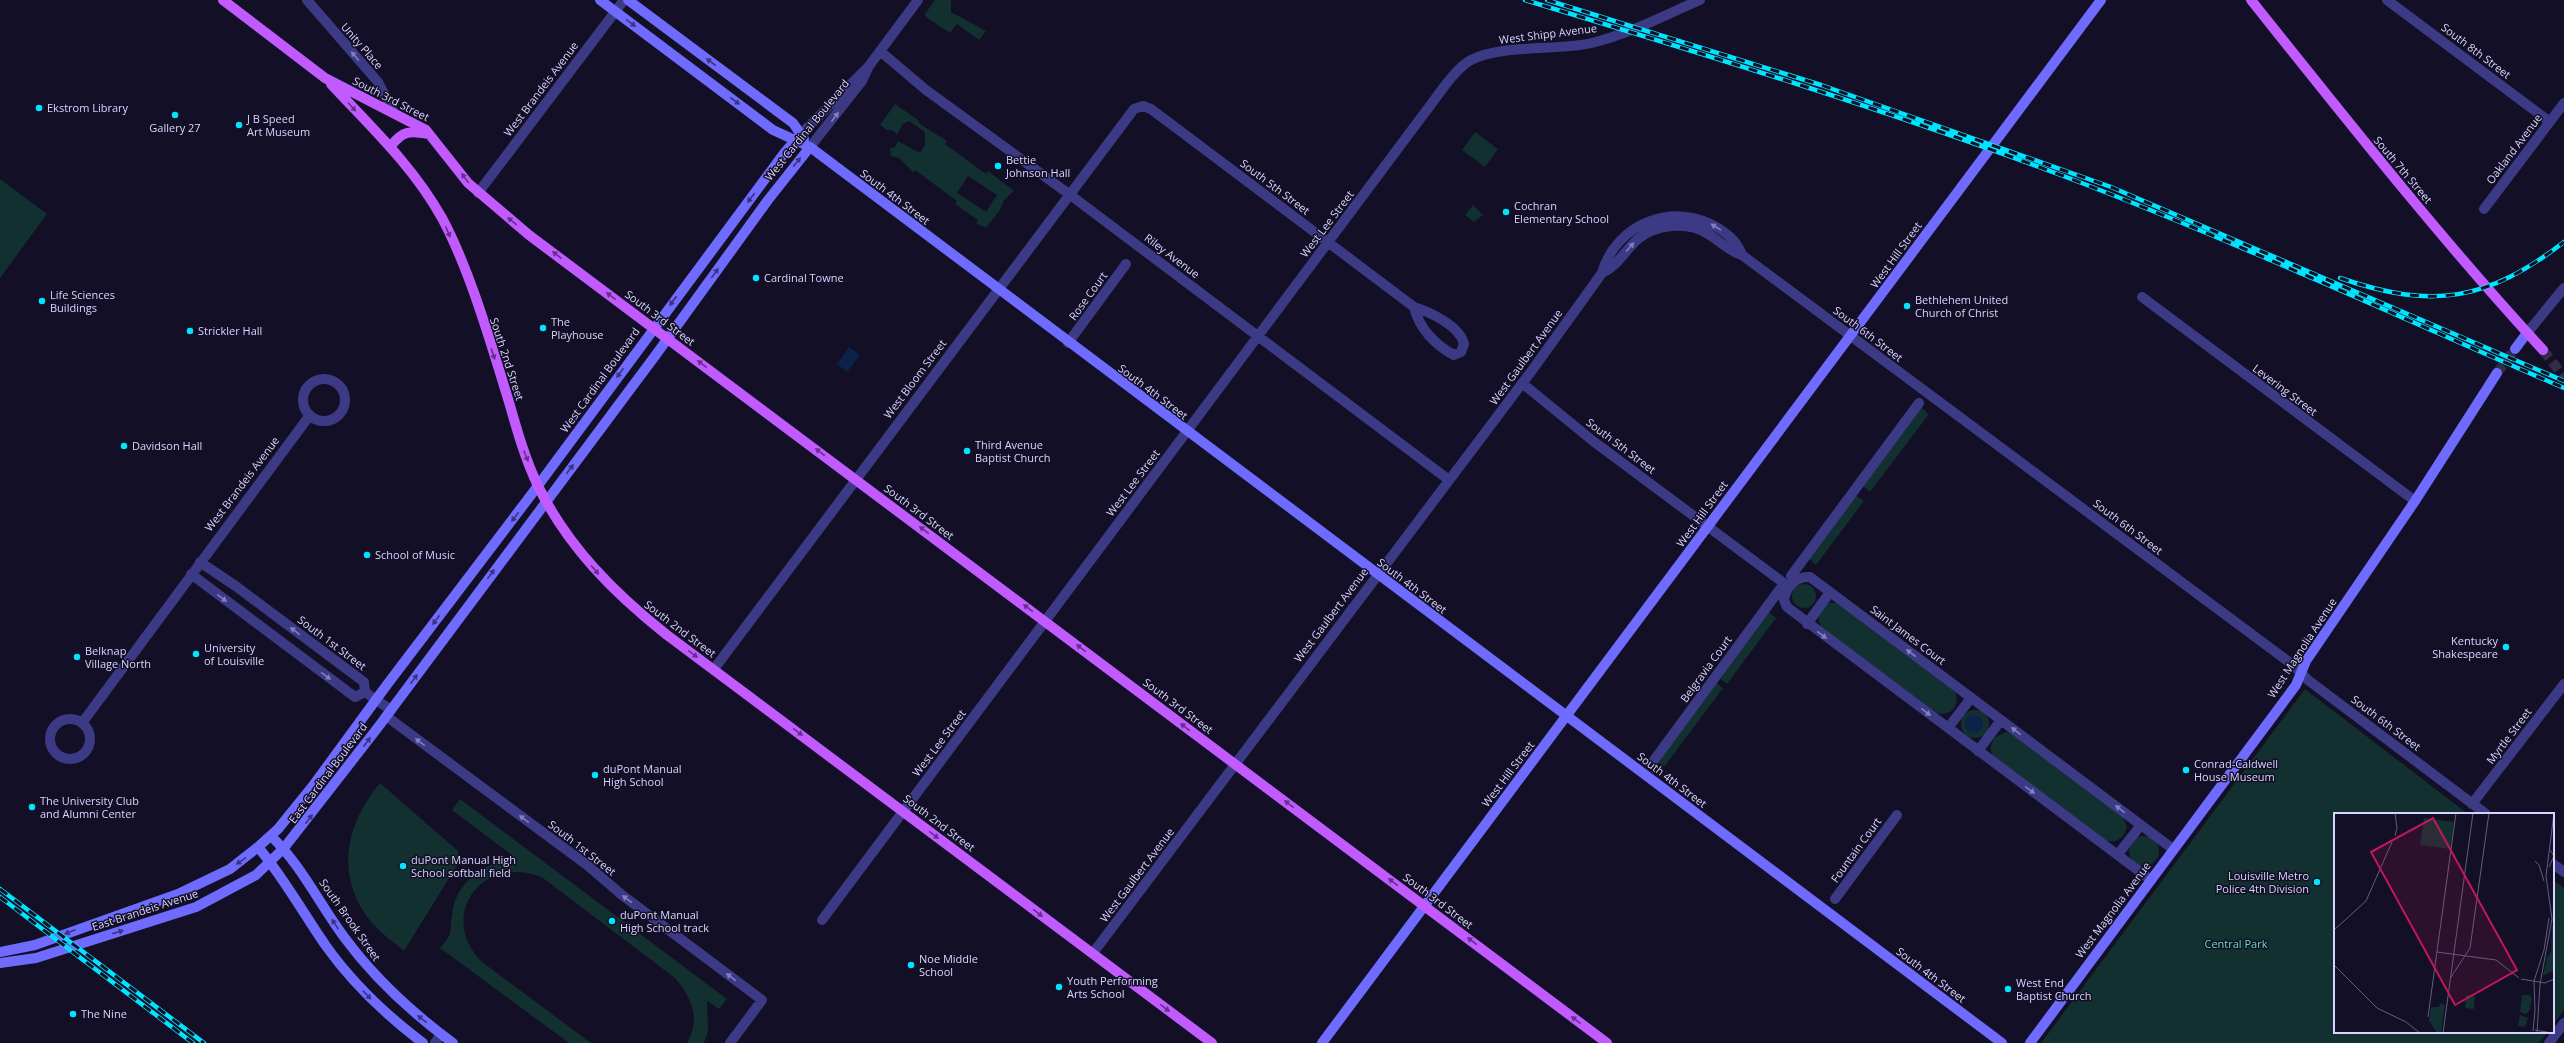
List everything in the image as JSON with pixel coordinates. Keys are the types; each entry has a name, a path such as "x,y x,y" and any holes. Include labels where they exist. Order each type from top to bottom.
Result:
{"main road":[{"name":"South 3rd Street","path":"223,0 325,78 373,104 393,111 431,134 478,192 653,328 1607,1043"},
{"name":"South 4th Street","path":"600,0 773,130 798,138 1068,343 2002,1043"},
{"name":"South 4th Street","path":"628,0 793,123 798,138"},
{"name":"West Hill Street","path":"1322,1043 2101,0"},
{"name":"South 7th Street","path":"2251,0 2367,146 2543,350"},
{"name":"South 2nd Street","path":"325,78 391,146 423,188 442,218 459,256 524,451 538,486 580,552 624,600 1212,1043"},
{"path":"391,146 399,136 406,132 431,134"},
{"name":"West Cardinal Boulevard","path":"376,699 538,486 653,328 798,138"},
{"name":"West Cardinal Boulevard","path":"388,713 668,338 768,200 810,147"},
{"path":"2515,348 2527,333"},
{"name":"West Magnolia Avenue","path":"2030,1043 2296,685 2306,661 2415,501 2497,374"},
{"name":"East Cardinal Boulevard","path":"271,836 312,787 376,699"},
{"name":"East Cardinal Boulevard","path":"284,848 388,713"},
{"name":"East Brandeis Avenue","path":"0,952 35,945 178,894 230,868 271,836"},
{"name":"South Brook Street","path":"271,836 284,848 362,962 410,1010 453,1043"},
{"path":"258,847 270,861 326,946 352,979 392,1019 423,1043"},
{"name":"East Brandeis Avenue","path":"0,963 36,958 196,907 235,888 256,874 284,848"}],"street":[{"name":"Unity Place","path":"307,0 378,82 393,111"},
{"name":"West Brandeis Avenue","path":"478,192 624,0"},
{"name":"West Cardinal Boulevard","path":"798,138 869,66 918,0"},
{"name":"West Shipp Avenue","path":"1466,63 1488,54 1591,43 1627,31 1700,0"},
{"name":"South 8th Street","path":"2387,0 2550,122"},
{"name":"Riley Avenue","path":"880,51 926,90 1069,194 1449,480"},
{"name":"West Lee Street","path":"822,920 1423,115 1466,63"},
{"name":"West Cardinal Boulevard","path":"810,147 862,81 869,66"},
{"name":"Oakland Avenue","path":"2484,209 2564,103"},
{"name":"West Bloom Street","path":"714,669 1069,194 1126,115 1138,107"},
{"name":"South 5th Street","path":"1138,107 1151,109 1414,307 1428,312 1460,334 1464,344 1461,352 1454,354 1437,342 1417,320 1414,307"},
{"name":"West Gaulbert Avenue","path":"1093,953 1376,574 1522,383 1602,273 1605,264 1615,248 1630,232 1650,220 1669,215 1693,217 1710,223 1738,244 1742,255 1753,263"},
{"name":"South 6th Street","path":"1753,263 2301,671 2308,680 2485,813"},
{"name":"Rose Court","path":"1068,343 1126,264"},
{"path":"2527,333 2564,288"},
{"name":"Levering Street","path":"2142,297 2415,501"},
{"path":"326,378 339,384 345,397 345,404 339,415 327,421 321,421 310,415 303,404 303,398 308,386 319,379 326,378"},
{"name":"South 5th Street","path":"1522,383 1593,441 1708,526"},
{"path":"1790,576 1919,403"},
{"name":"West Brandeis Avenue","path":"195,568 310,415"},
{"path":"1708,526 1784,588 1784,603 1807,624 2151,880"},
{"path":"82,723 195,568 355,697 365,692"},
{"name":"South 1st Street","path":"195,568 218,573 364,682 365,692 376,699 388,713 587,864 628,900 762,1000 730,1043"},
{"name":"Saint James Court","path":"1784,588 1802,577 1810,577 2173,849"},
{"name":"Belgravia Court","path":"1652,763 1784,588"},
{"path":"1807,624 1830,592"},
{"name":"Myrtle Street","path":"2472,804 2564,684"},
{"path":"1948,728 1971,698"},
{"path":"70,719 82,723 91,738 88,750 78,758 72,760 59,756 54,752 50,739 54,727 58,723 70,719"},
{"path":"1978,751 2001,720"},
{"name":"Fountain Court","path":"1835,899 1897,815"},
{"path":"2118,854 2141,825"},
{"path":"2554,865 2564,872"},
{"path":"2549,1043 2564,1023"},
{"path":"435,1043 441,1034"}],"green space":[{"path":"935,0 951,0 951,12 986,31 979,40 957,24 950,33 926,17 925,14"},
{"path":"895,104 918,120 920,124 947,141 945,144 986,174 988,171 1014,191 1004,200 1000,210 986,228 976,223 978,220 955,204 957,201 915,170 913,172 899,158 891,156 890,148 895,147 898,141 920,153 925,145 925,132 909,121 903,124 897,135 894,131 887,130 880,125","holes":["968,176 997,195 986,212 957,193"]},
{"path":"1475,132 1498,149 1485,167 1462,150"},
{"path":"0,179 47,214 0,278"},
{"path":"1473,205 1483,215 1474,222 1465,215"},
{"path":"1919,406 1929,414 1870,492 1861,484"},
{"path":"1854,494 1864,501 1816,565 1807,557"},
{"path":"1804,584 1813,587 1816,596 1813,605 1804,608 1795,605 1792,596 1795,587"},
{"path":"1828,603 1837,603 1955,692 1957,701 1954,709 1947,713 1937,713 1821,627 1818,616 1823,606"},
{"path":"1767,611 1776,618 1727,684 1718,677"},
{"path":"1715,682 1723,688 1664,767 1656,761"},
{"name":"Central Park","path":"2305,689 2467,813 2334,813 2334,1033 2547,1033 2539,1043 2041,1043"},
{"path":"1975,710 1985,714 1989,724 1985,734 1975,738 1965,734 1961,724 1965,714"},
{"path":"2006,732 2012,734 2123,817 2127,827 2122,837 2114,841 2106,841 1993,756 1990,748 1994,738"},
{"name":"duPont Manual High School softball field","path":"380,783 458,851 459,862 404,951 372,923 360,906 352,888 349,870 349,852 352,834 368,799"},
{"name":"duPont Manual High School track","path":"460,799 727,999 719,1009 707,1001 708,1031 704,1043 687,1043 693,1026 693,1009 686,993 675,978 543,878 521,872 502,874 485,881 473,893 465,908 464,926 469,944 482,962 591,1043 569,1043 440,948 449,936 455,903 465,884 482,870 513,856 452,810"},
{"path":"2144,836 2150,837 2158,845 2158,857 2150,865 2144,866 2138,865 2130,857 2129,851 2130,845 2138,837"},
{"path":"2554,881 2564,888 2564,1010 2554,1024"}],"water":[{"path":"849,347 860,355 847,372 837,364"},
{"path":"1970,715 1978,715 1983,720 1981,731 1978,733 1970,733 1965,728 1965,720"}],"tunnel":[{"path":"2497,373 2515,349"},
{"path":"2543,350 2564,377"}],"railway":[{"path":"1525,0 1865,106 1999,152 2066,177 2254,253 2564,388"},
{"path":"1547,0 1821,85 2111,187 2564,381"},
{"path":"2340,278 2373,288 2403,294 2431,296 2458,294 2484,288 2510,277 2536,262 2564,242"},
{"path":"0,889 204,1043"},
{"path":"0,897 193,1043"}],"place":[{"name":"Ekstrom Library","path":"39,108"},
{"name":"Gallery 27","path":"175,115"},
{"name":"J B Speed Art Museum","path":"239,125"},
{"name":"Bettie Johnson Hall","path":"998,166"},
{"name":"Cochran Elementary School","path":"1506,212"},
{"name":"Cardinal Towne","path":"756,278"},
{"name":"Life Sciences Buildings","path":"42,301"},
{"name":"Bethlehem United Church of Christ","path":"1907,306"},
{"name":"The Playhouse","path":"543,328"},
{"name":"Strickler Hall","path":"190,331"},
{"name":"Davidson Hall","path":"124,446"},
{"name":"Third Avenue Baptist Church","path":"967,451"},
{"name":"School of Music","path":"367,555"},
{"name":"Kentucky Shakespeare","path":"2506,647"},
{"name":"University of Louisville","path":"196,654"},
{"name":"Belknap Village North","path":"77,657"},
{"name":"Conrad-Caldwell House Museum","path":"2186,770"},
{"name":"duPont Manual High School","path":"595,775"},
{"name":"The University Club and Alumni Center","path":"32,807"},
{"name":"duPont Manual High School softball field","path":"403,866"},
{"name":"Louisville Metro Police 4th Division","path":"2317,882"},
{"name":"duPont Manual High School track","path":"612,921"},
{"name":"Noe Middle School","path":"911,965"},
{"name":"Youth Performing Arts School","path":"1059,987"},
{"name":"West End Baptist Church","path":"2008,989"},
{"name":"The Nine","path":"73,1014"}]}
